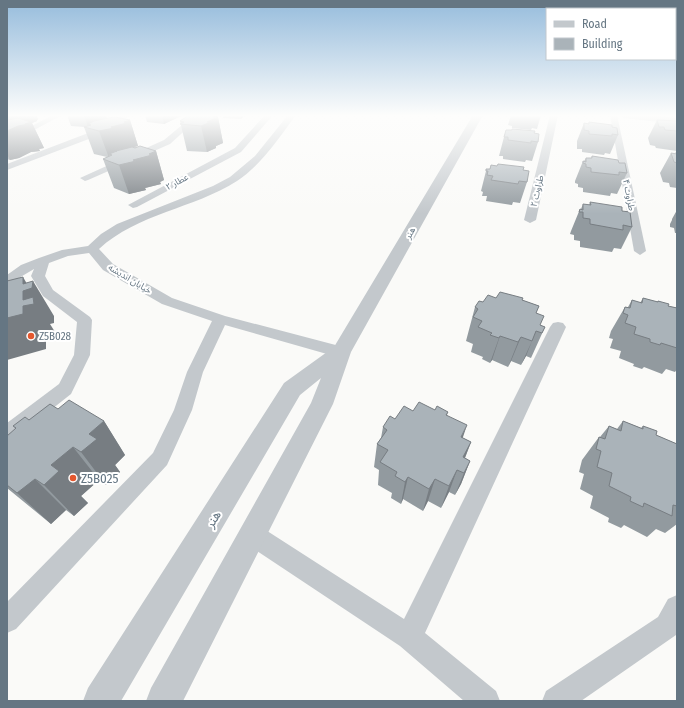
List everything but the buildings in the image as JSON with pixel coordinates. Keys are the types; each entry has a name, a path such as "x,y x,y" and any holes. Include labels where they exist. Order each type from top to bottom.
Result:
{"street":[{"path":"7,167 57,148"},
{"path":"85,178 153,148"},
{"name":"عطار ۲","path":"133,205 241,148"},
{"path":"7,282 26,268 43,261 66,253 92,249 101,239 123,226 232,180 248,170 259,148"},
{"name":"هنر","path":"164,701 322,404 341,352 459,148"},
{"name":"طراوت ۲","path":"530,220 546,148"},
{"name":"طراوت ۴","path":"620,148 640,251"},
{"name":"خیابان اندیشه","path":"92,249 108,268 168,300 220,319 341,352"},
{"path":"7,433 65,389 82,355 85,320 48,293 38,276 43,261"},
{"path":"7,620 160,459 182,410 195,372 220,319"},
{"path":"409,637 558,327"},
{"name":"هنر","path":"101,701 292,389 341,352"},
{"path":"253,535 409,637 486,701"},
{"path":"556,701 667,626 677,608"}],"place":[{"name":"Z5B028","path":"31,336"},
{"name":"Z5B025","path":"73,478"}]}
